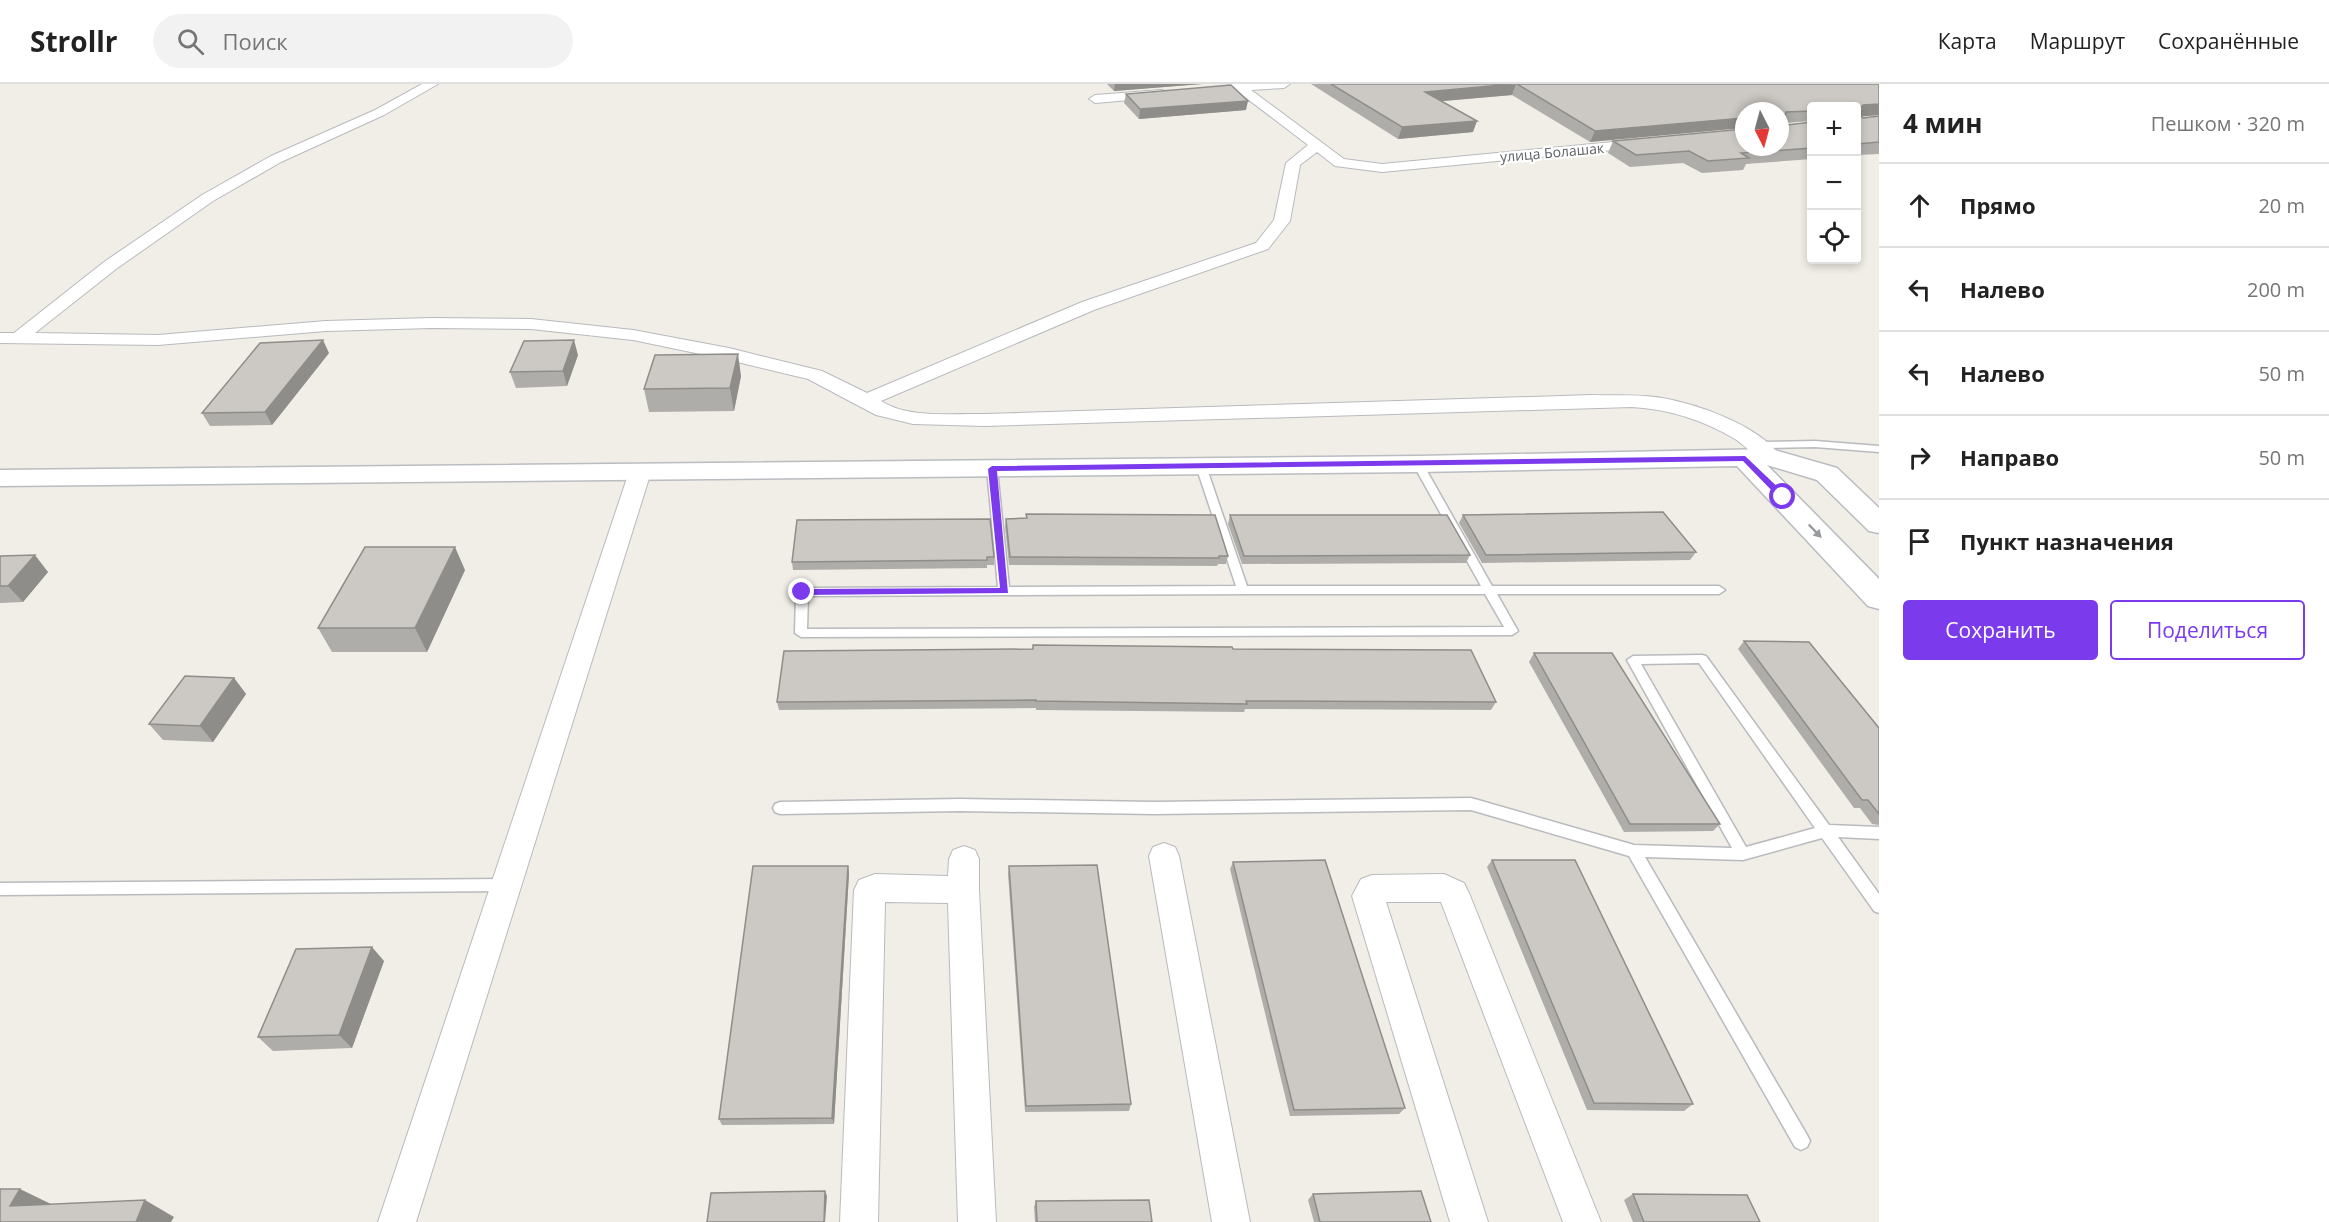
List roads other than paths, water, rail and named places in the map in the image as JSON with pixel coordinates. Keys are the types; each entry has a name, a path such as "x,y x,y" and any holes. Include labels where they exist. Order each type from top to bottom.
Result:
{"street":[{"path":"8,339 167,226 245,177 277,158 374,115 432,84"},
{"path":"1217,89 1284,84"},
{"name":"улица Болашак","path":"1237,86 1340,163 1360,167 1382,168 1662,141"},
{"path":"1095,99 1173,93"},
{"path":"866,400 1088,306 1262,246 1282,220 1293,163 1317,145"},
{"path":"8,339 158,340 326,326 431,322 531,324 633,335 729,354 815,375 883,411 913,418 985,420 1592,401 1671,406 1721,425 1759,453 1879,598"},
{"path":"0,478 1418,464 1759,453 1827,474 1879,524"},
{"path":"397,1222 640,472"},
{"path":"1164,856 1231,1222"},
{"path":"859,1222 870,890 964,875 977,1222"},
{"path":"1469,1222 1368,896 1372,889 1444,888 1453,893 1582,1222"}],"lane":[{"path":"1759,453 1815,444 1879,449"},
{"path":"1418,464 1490,590 1512,631 801,633 802,592 1004,591 1243,591 1490,590 1719,590"},
{"path":"1201,466 1243,591"},
{"path":"992,469 1004,591"},
{"path":"1743,854 1633,660 1702,659 1879,906"},
{"path":"780,808 960,805 1154,808 1471,804 1634,851 1743,854 1825,831 1879,832"},
{"path":"1634,851 1801,1141"},
{"path":"0,889 506,885"}]}
